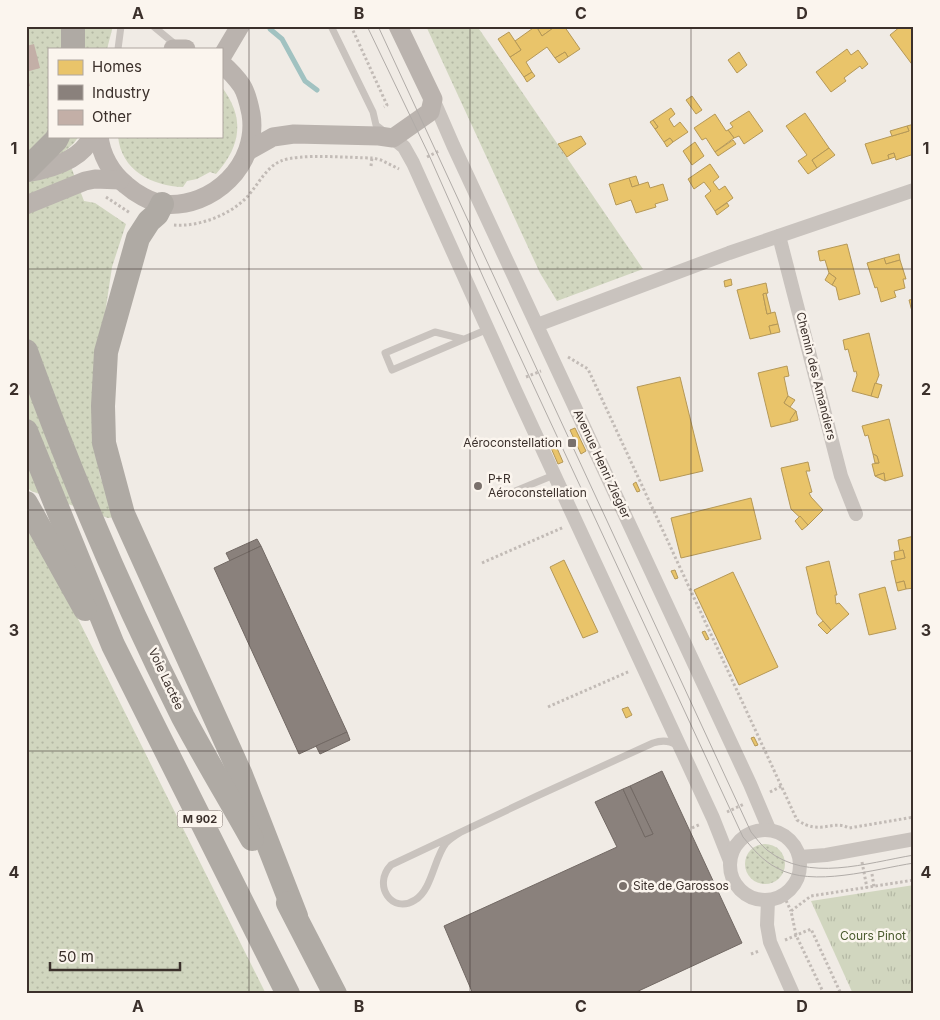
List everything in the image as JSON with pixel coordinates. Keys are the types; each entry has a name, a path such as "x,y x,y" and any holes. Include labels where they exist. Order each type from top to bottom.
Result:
{"highway":[{"path":"73,48 74,26"},
{"path":"26,172 57,138"},
{"path":"166,214 157,214 149,221 138,238 106,352 103,406 104,443 123,514 241,775 296,916"},
{"name":"Voie Lactée","path":"26,351 54,428 92,521 180,709 296,916 335,994"},
{"name":"M 902","path":"26,430 113,645 288,994"},
{"path":"26,503 85,609 113,645"}],"main road":[{"path":"222,56 240,26"},
{"path":"248,151 274,137 294,134 393,138 430,112 433,99 398,26"},
{"path":"99,138 107,163 120,180 166,214 183,202 204,197 223,186 238,170 248,151 253,126 243,87 222,64"},
{"path":"26,172 46,170 73,158 89,144 91,138"},
{"path":"27,205 85,181 95,179 120,180"}],"street":[{"name":"Avenue Henri Ziegler","path":"433,99 769,829"},
{"path":"393,138 404,147 413,163 512,384 713,818 730,860"},
{"path":"537,325 729,253 914,190"},
{"name":"Chemin des Amandiers","path":"779,236 841,476 856,514"},
{"path":"769,829 780,832 790,839 800,857 798,880 792,889 783,895 768,900 759,900 740,890 730,871 732,852 743,837 759,830 769,829"},
{"path":"800,857 826,855 914,840"},
{"path":"768,900 767,925 770,942 793,994"}],"lane":[{"path":"118,48 121,26"},
{"path":"153,26 180,48"},
{"path":"331,26 373,112 376,125 393,138"},
{"path":"463,339 435,332 385,353 392,370 488,329"},
{"path":"508,494 554,475"},
{"path":"462,832 446,843 419,898 407,904 400,904 388,897 382,884 383,877 391,865 653,743 665,740 672,742 680,749"}],"path":[{"path":"351,26 387,105 378,110"},
{"path":"413,163 453,145"},
{"path":"166,214 179,226 197,224 219,216 246,198 269,169 280,161 294,157 373,158 387,162 399,169"},
{"path":"102,195 131,214"},
{"path":"568,357 588,369 797,820 806,826 818,829 843,825 849,828 914,818"},
{"path":"512,384 556,364"},
{"path":"482,563 576,522"},
{"path":"548,707 642,666"},
{"path":"692,828 782,786"},
{"path":"872,874 874,887"},
{"path":"865,876 866,888"},
{"path":"791,911 811,896 914,880"},
{"path":"783,895 791,911 796,936 824,994"},
{"path":"780,943 811,929 842,994"}],"green space":[{"path":"26,26 113,26 107,48 48,48 48,138 78,138 65,151 84,201 95,203 126,224 112,267 94,387 94,433 100,476 115,517 108,518 31,491 26,486"},
{"path":"426,26 477,26 643,269 557,301 540,273"},
{"path":"222,87 234,109 237,131 235,142 225,163 216,174 210,172 197,179 187,181 183,187 161,184 140,174 125,159 118,138 222,138"},
{"path":"26,521 35,533 266,994 26,994 26,881 29,867 26,854"},
{"path":"761,844 769,844 776,847 782,853 785,864 782,875 776,881 769,884 761,884 754,881 748,875 745,868 745,860 748,853 754,847"},
{"name":"Cours Pinot","path":"914,885 914,994 853,994 811,901"}],"building: Homes":[{"path":"536,26 556,26 542,36"},
{"path":"536,26 542,36 556,26 564,26 580,49 568,57 565,52 555,58 547,47 526,62 532,72 524,77 510,57 521,50 515,41"},
{"path":"901,26 912,26 914,28 914,67 890,35"},
{"path":"509,32 521,50 510,57 498,39"},
{"path":"847,49 851,55 858,50 868,64 862,69 860,66 844,78 846,81 831,92 816,72"},
{"path":"565,52 568,57 559,63 555,58"},
{"path":"739,52 747,65 737,73 728,60"},
{"path":"532,72 535,76 527,82 524,77"},
{"path":"692,96 702,110 696,114 686,100"},
{"path":"671,108 675,114 669,119 674,127 680,122 688,132 673,142 670,138 664,142 655,129 658,127 653,120"},
{"path":"749,111 763,131 744,144 739,136 734,138 728,130 733,127 730,123"},
{"path":"805,113 829,148 812,160 817,168 808,174 798,161 807,155 786,126"},
{"path":"715,114 726,131 728,130 734,138 715,152 706,138 702,140 694,128"},
{"path":"653,120 658,127 655,129 650,122"},
{"path":"914,124 914,154 896,160 894,153 888,155 889,159 872,164 865,144 909,131 907,126"},
{"path":"907,126 909,131 892,136 890,131"},
{"path":"581,136 586,144 567,157 558,144"},
{"path":"670,138 673,142 667,147 664,142"},
{"path":"733,140 736,144 718,156 715,152"},
{"path":"695,142 704,156 692,165 683,151"},
{"path":"829,148 835,155 817,168 812,160"},
{"path":"894,153 895,157 889,159 888,155"},
{"path":"710,164 719,177 713,182 719,190 725,186 733,198 715,211 705,196 711,191 704,182 694,189 688,179"},
{"path":"636,176 639,185 632,187 629,178"},
{"path":"629,178 632,187 648,182 650,188 663,184 668,200 655,204 656,207 636,213 631,200 616,205 609,184"},
{"path":"727,203 729,206 717,215 715,211"},
{"path":"847,244 860,294 839,300 836,287 832,285 836,278 829,273 825,260 820,261 818,251"},
{"path":"899,254 900,260 886,264 884,258"},
{"path":"884,258 886,264 900,260 906,279 903,279 905,288 894,291 896,297 881,302 867,263"},
{"path":"829,273 836,278 832,285 825,280"},
{"path":"731,279 732,285 725,287 724,281"},
{"path":"766,283 768,293 763,294 767,314 775,312 778,324 769,326 771,334 750,339 737,290"},
{"path":"766,293 771,313 767,314 763,294"},
{"path":"914,299 914,319 909,300"},
{"path":"778,324 780,332 771,334 769,326"},
{"path":"869,333 879,375 871,396 852,391 857,375 856,371 854,372 848,349 845,350 843,340"},
{"path":"787,366 789,376 784,377 788,396 784,403 796,411 791,422 771,427 758,373"},
{"path":"680,377 703,471 660,481 637,387"},
{"path":"875,383 882,385 878,398 871,396"},
{"path":"788,396 795,400 790,407 784,403"},
{"path":"796,411 798,420 791,422 790,420"},
{"path":"889,419 903,476 885,481 884,473 875,476 872,464 879,463 877,456 873,454 868,435 865,436 862,426"},
{"path":"575,428 586,451 581,454 570,430"},
{"path":"553,439 563,462 558,464 548,441"},
{"path":"873,454 877,456 879,463 875,463"},
{"path":"808,462 810,471 806,471 812,492 809,493 823,510 808,525 791,509 781,468"},
{"path":"884,473 885,481 875,476"},
{"path":"636,482 640,491 637,492 633,484"},
{"path":"751,498 761,539 681,558 671,518"},
{"path":"800,516 808,525 802,530 795,521"},
{"path":"914,536 914,588 906,589 904,581 896,583 891,561 905,558 903,550 900,551 898,540"},
{"path":"903,550 905,558 895,560 894,552"},
{"path":"564,560 598,632 583,638 550,567"},
{"path":"829,561 837,595 835,595 836,604 839,603 849,614 831,630 817,614 806,567"},
{"path":"675,570 678,578 675,579 671,571"},
{"path":"733,572 778,667 739,685 694,590"},
{"path":"904,581 906,589 898,591 896,583"},
{"path":"885,587 896,629 869,635 859,594"},
{"path":"823,621 831,630 827,634 818,625"},
{"path":"705,631 709,639 706,640 702,632"},
{"path":"628,707 632,715 626,718 622,709"},
{"path":"754,737 758,745 755,746 751,738"}],"building: Industry":[{"path":"257,539 261,546 230,561 226,553"},
{"path":"261,546 347,732 299,754 214,568"},
{"path":"347,732 350,740 320,754 316,746"},
{"name":"Site de Garossos","path":"662,771 742,943 632,994 473,994 444,926 617,847 595,802 623,789 645,837 653,834 630,786"},
{"path":"630,786 653,834 645,837 623,789"}],"building: Other":[{"path":"34,44 40,68 26,72 26,46"},
{"path":"26,72 30,86 26,87"}],"waterway":[{"path":"271,26 270,29 282,39 305,81 317,90"}],"tram line":[{"path":"367,26 429,155 484,279 743,837 767,862 791,874 825,877 914,863"},
{"path":"378,26 751,832 767,850 783,860 801,866 838,868 914,855"}],"place":[{"name":"Aéroconstellation","path":"572,443"},
{"name":"P+R Aéroconstellation","path":"478,486"},
{"name":"Site de Garossos","path":"623,886"}]}
